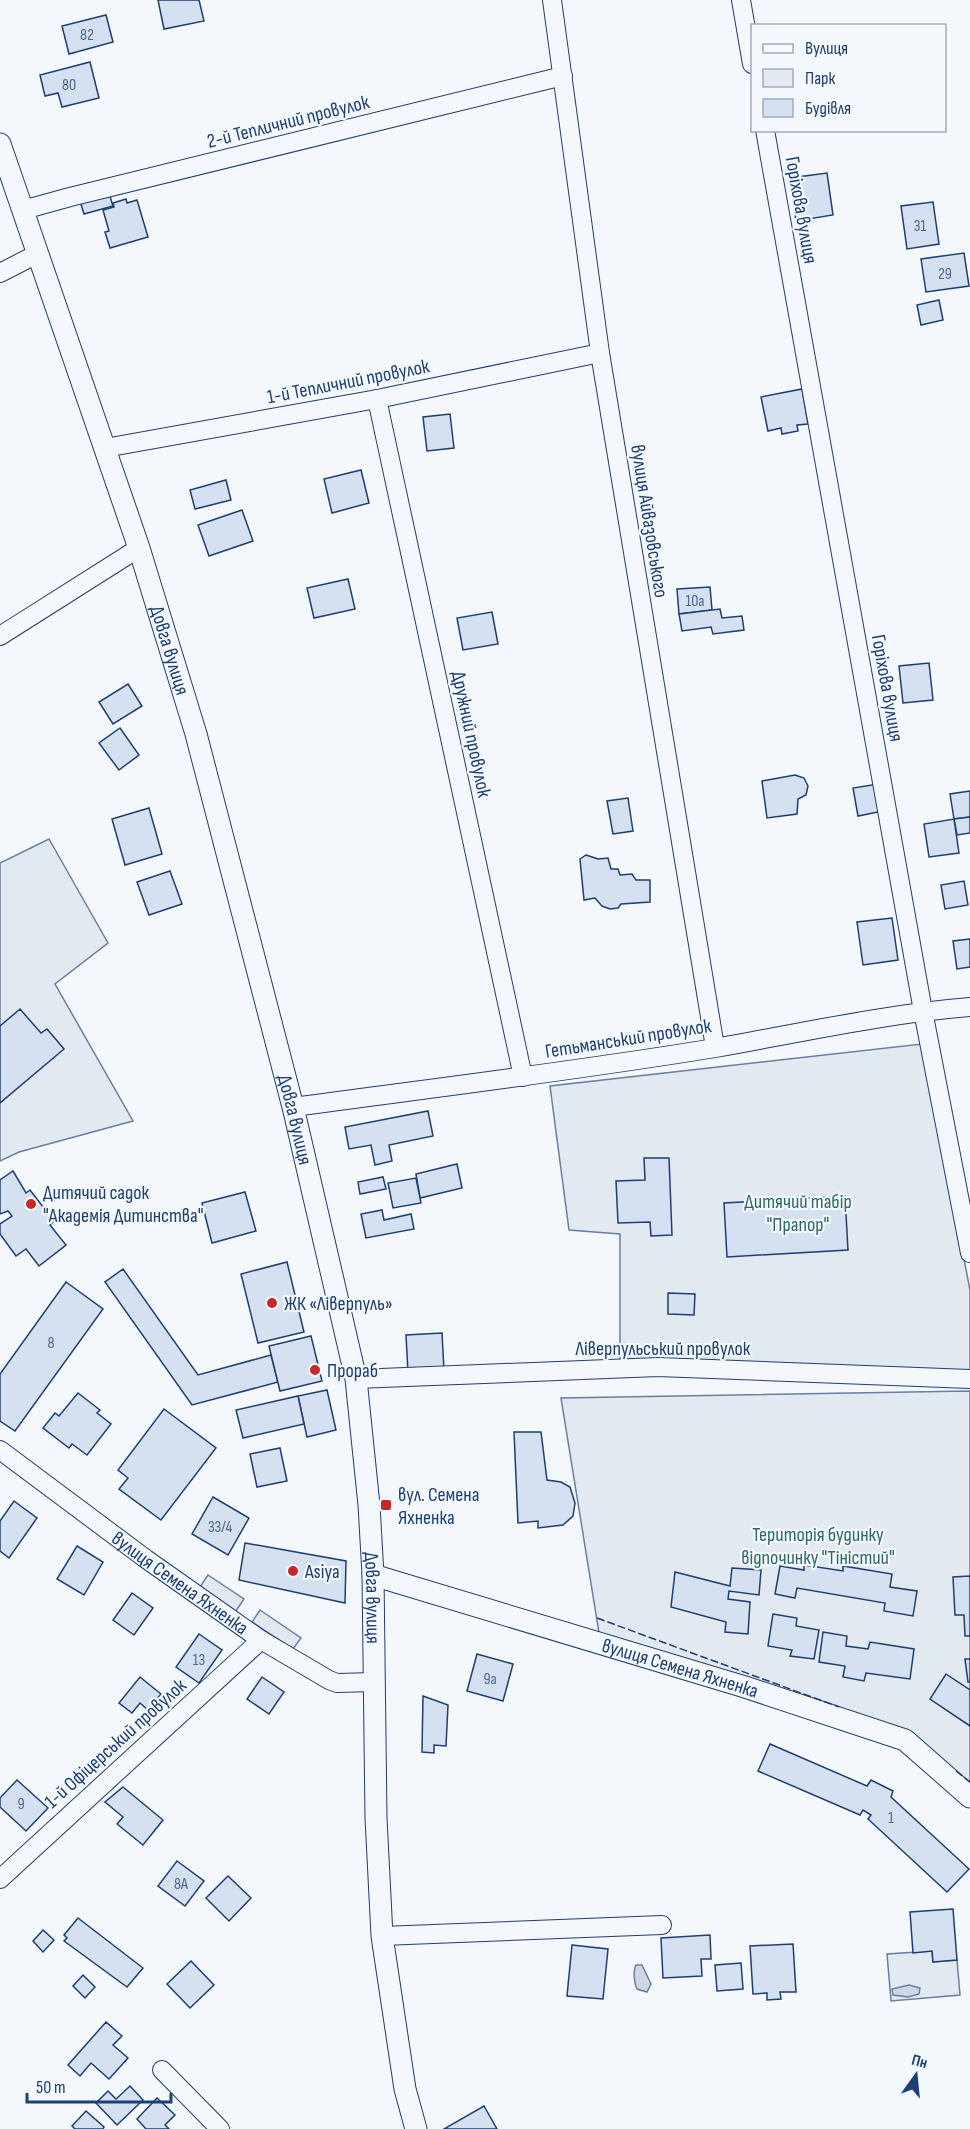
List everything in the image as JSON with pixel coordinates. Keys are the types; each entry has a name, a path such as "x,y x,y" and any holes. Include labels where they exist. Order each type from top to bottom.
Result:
{"street":[{"name":"вулиця Айвазовського","path":"552,0 600,353 715,1047"},
{"path":"741,0 751,53"},
{"name":"2-й Тепличний провулок","path":"23,210 563,76"},
{"name":"Горіхова вулиця","path":"765,132 923,1011 970,1252"},
{"name":"Довга вулиця","path":"0,144 139,548 196,734 293,1107 356,1379 369,1505 373,1575 376,1818 382,1936 405,2089 416,2129"},
{"path":"0,273 37,254"},
{"name":"1-й Тепличний провулок","path":"105,448 377,399 600,353"},
{"name":"Дружний провулок","path":"377,399 523,1077"},
{"path":"0,636 139,548"},
{"name":"Гетьманський провулок","path":"293,1107 523,1077 923,1011 970,1007"},
{"name":"Ліверпульський провулок","path":"356,1379 658,1366 970,1379"},
{"name":"вулиця Семена Яхненка","path":"0,1450 146,1559 261,1640 329,1680 337,1683 374,1683"},
{"name":"вулиця Семена Яхненка","path":"373,1575 745,1687 905,1740 970,1797"},
{"name":"1-й Офіцерський провулок","path":"0,1879 261,1640"},
{"path":"382,1936 662,1925"},
{"path":"162,2070 220,2129"}],"green space":[{"path":"49,839 108,943 55,984 133,1121 19,1152 0,1161 0,863"},
{"name":"Дитячий табір \"Прапор\"","path":"922,1044 970,1290 970,1372 620,1360 620,1234 569,1230 550,1086"},
{"name":"Територія будинку відпочинку \"Тіністий\"","path":"970,1391 970,1787 909,1733 600,1639 561,1398"},
{"path":"932,1951 933,1962 957,1960 960,1995 891,2001 887,1954"}],"shaded area":[{"path":"208,1575 244,1599 236,1611 200,1587"},
{"path":"260,1610 301,1638 293,1649 252,1622"},
{"path":"636,1965 642,1965 651,1984 647,1992 637,1989 634,1974"},
{"path":"909,1985 920,1988 919,1994 908,1997 893,1995 892,1989"}],"building":[{"path":"158,0 199,0 204,21 164,29"},
{"path":"106,15 113,42 69,54 62,26"},
{"path":"90,62 99,98 62,107 58,93 45,96 40,75"},
{"path":"827,173 833,215 796,221 790,178"},
{"path":"109,193 113,206 84,214 80,201"},
{"path":"126,199 127,203 137,200 148,237 110,248 105,232 109,231 103,210 114,207 113,203"},
{"path":"933,202 939,244 907,249 901,206"},
{"path":"964,253 969,286 926,292 921,259"},
{"path":"939,300 943,320 921,325 917,305"},
{"path":"802,389 808,424 797,425 798,431 782,434 781,428 768,431 761,397"},
{"path":"450,414 454,448 427,451 423,417"},
{"path":"361,470 369,503 332,513 324,479"},
{"path":"226,480 231,500 195,509 190,490"},
{"path":"242,510 253,541 209,556 198,525"},
{"path":"348,579 355,609 314,618 307,588"},
{"path":"710,587 712,610 679,614 677,589"},
{"path":"720,609 722,618 742,616 744,630 713,634 711,627 682,631 679,614"},
{"path":"492,612 498,644 463,650 457,618"},
{"path":"929,663 933,700 903,703 899,666"},
{"path":"128,684 142,706 113,724 99,702"},
{"path":"120,728 139,755 119,770 99,743"},
{"path":"795,775 804,778 808,786 806,795 798,799 797,814 767,818 762,781"},
{"path":"878,784 883,811 858,816 853,788"},
{"path":"970,791 970,817 954,819 950,794"},
{"path":"628,798 633,831 613,834 607,801"},
{"path":"149,808 162,854 125,865 112,819"},
{"path":"970,817 970,833 957,835 954,819"},
{"path":"954,819 959,853 929,857 924,824"},
{"path":"586,855 598,859 608,858 611,869 618,869 620,875 632,874 636,880 650,880 650,902 621,904 618,908 610,909 602,906 595,898 584,900 580,859"},
{"path":"170,871 182,904 149,915 137,882"},
{"path":"964,881 968,905 945,909 941,885"},
{"path":"892,918 898,960 863,965 857,922"},
{"path":"970,939 970,967 957,969 953,941"},
{"path":"20,1009 41,1033 47,1029 64,1049 0,1103 0,1026"},
{"path":"428,1111 433,1136 389,1145 392,1161 375,1165 371,1145 349,1149 345,1127"},
{"path":"644,1158 669,1158 672,1235 651,1236 650,1222 618,1223 616,1181 645,1180"},
{"path":"457,1164 462,1188 420,1198 416,1174"},
{"path":"13,1171 26,1193 30,1190 54,1221 50,1225 66,1245 39,1266 26,1249 16,1256 0,1234 0,1224 12,1216 8,1211 0,1214 0,1180"},
{"path":"383,1177 386,1189 360,1194 358,1182"},
{"path":"416,1178 421,1203 393,1208 388,1183"},
{"path":"245,1192 256,1231 212,1243 202,1203"},
{"path":"845,1196 848,1250 727,1257 724,1203"},
{"path":"382,1210 384,1220 411,1214 414,1229 366,1238 361,1214"},
{"name":"ЖК «Ліверпуль»","path":"287,1262 304,1332 258,1343 241,1274"},
{"path":"123,1269 198,1375 271,1355 278,1382 192,1405 105,1282"},
{"path":"66,1282 103,1309 15,1431 0,1421 0,1374"},
{"path":"668,1293 695,1294 694,1315 668,1314"},
{"path":"442,1333 444,1371 408,1373 406,1335"},
{"path":"311,1336 322,1381 280,1391 269,1346"},
{"path":"327,1390 336,1430 307,1437 298,1396"},
{"path":"78,1393 100,1410 97,1413 111,1424 87,1455 72,1444 69,1448 43,1428 55,1413 59,1416"},
{"path":"298,1396 304,1424 243,1438 236,1410"},
{"path":"164,1409 216,1448 161,1520 119,1489 128,1478 118,1470"},
{"path":"514,1432 541,1432 547,1480 561,1482 570,1487 575,1503 573,1516 563,1525 538,1528 538,1521 518,1523"},
{"path":"280,1448 287,1481 257,1487 250,1454"},
{"path":"213,1497 249,1518 228,1555 192,1534"},
{"path":"14,1501 37,1518 9,1558 0,1551 0,1521"},
{"name":"Asiya","path":"245,1543 346,1561 345,1603 239,1580"},
{"path":"77,1546 103,1562 84,1595 57,1579"},
{"path":"804,1565 843,1571 843,1566 892,1574 890,1587 917,1591 913,1616 884,1611 885,1603 797,1588 795,1598 775,1594 780,1566 804,1570"},
{"path":"732,1568 761,1570 759,1595 729,1591 728,1599 750,1602 748,1634 725,1632 726,1622 671,1607 675,1572 730,1586"},
{"path":"970,1576 970,1636 965,1636 964,1615 955,1615 953,1577"},
{"path":"132,1593 153,1608 134,1635 113,1620"},
{"path":"773,1614 797,1618 796,1626 819,1630 814,1659 790,1656 792,1650 768,1646"},
{"path":"823,1632 847,1636 846,1646 868,1649 870,1642 914,1649 910,1679 866,1673 864,1681 843,1677 845,1666 819,1662"},
{"path":"199,1634 222,1650 199,1683 176,1667"},
{"path":"477,1654 513,1664 503,1701 467,1691"},
{"path":"965,1659 970,1659 970,1682 968,1682"},
{"path":"946,1674 970,1690 970,1726 930,1699"},
{"path":"140,1677 161,1694 148,1710 140,1703 132,1713 119,1703"},
{"path":"262,1677 284,1692 269,1714 247,1699"},
{"path":"423,1696 448,1705 446,1746 434,1745 434,1753 422,1752"},
{"path":"770,1744 867,1786 871,1780 893,1791 891,1797 969,1869 947,1892 868,1819 871,1815 863,1810 860,1815 758,1771"},
{"path":"17,1780 48,1808 26,1831 0,1807 0,1798"},
{"path":"123,1787 163,1820 143,1845 117,1824 123,1817 105,1802"},
{"path":"177,1861 204,1881 185,1906 158,1886"},
{"path":"228,1876 251,1898 229,1921 206,1898"},
{"path":"953,1909 957,1960 933,1962 932,1951 913,1953 910,1912"},
{"path":"78,1918 143,1968 127,1987 64,1941 67,1938 64,1935"},
{"path":"43,1930 54,1940 43,1952 33,1941"},
{"path":"710,1935 711,1959 701,1959 702,1976 663,1978 661,1938"},
{"path":"793,1944 796,1992 780,1992 781,1999 767,2000 767,1993 753,1994 750,1946"},
{"path":"572,1945 608,1949 603,1999 567,1996"},
{"path":"191,1961 214,1985 190,2008 167,1984"},
{"path":"741,1963 743,1989 717,1991 715,1965"},
{"path":"83,1975 95,1987 85,1998 73,1986"},
{"path":"106,2022 122,2036 113,2045 128,2058 109,2079 91,2063 80,2076 68,2065"},
{"path":"130,2086 143,2100 117,2125 96,2103 108,2091 116,2099"},
{"path":"157,2098 175,2115 165,2125 169,2129 146,2129 137,2119"},
{"path":"484,2106 497,2129 444,2129"},
{"path":"86,2111 104,2127 103,2129 75,2129 72,2126"}],"fence":[{"path":"597,1618 839,1707"},
{"path":"956,1771 970,1782"}],"place":[{"name":"Дитячий садок \"Академія Дитинства\"","path":"31,1204"},
{"name":"ЖК «Ліверпуль»","path":"272,1303"},
{"name":"Прораб","path":"315,1370"},
{"name":"вул. Семена Яхненка","path":"386,1505"},
{"name":"Asiya","path":"293,1571"}]}
